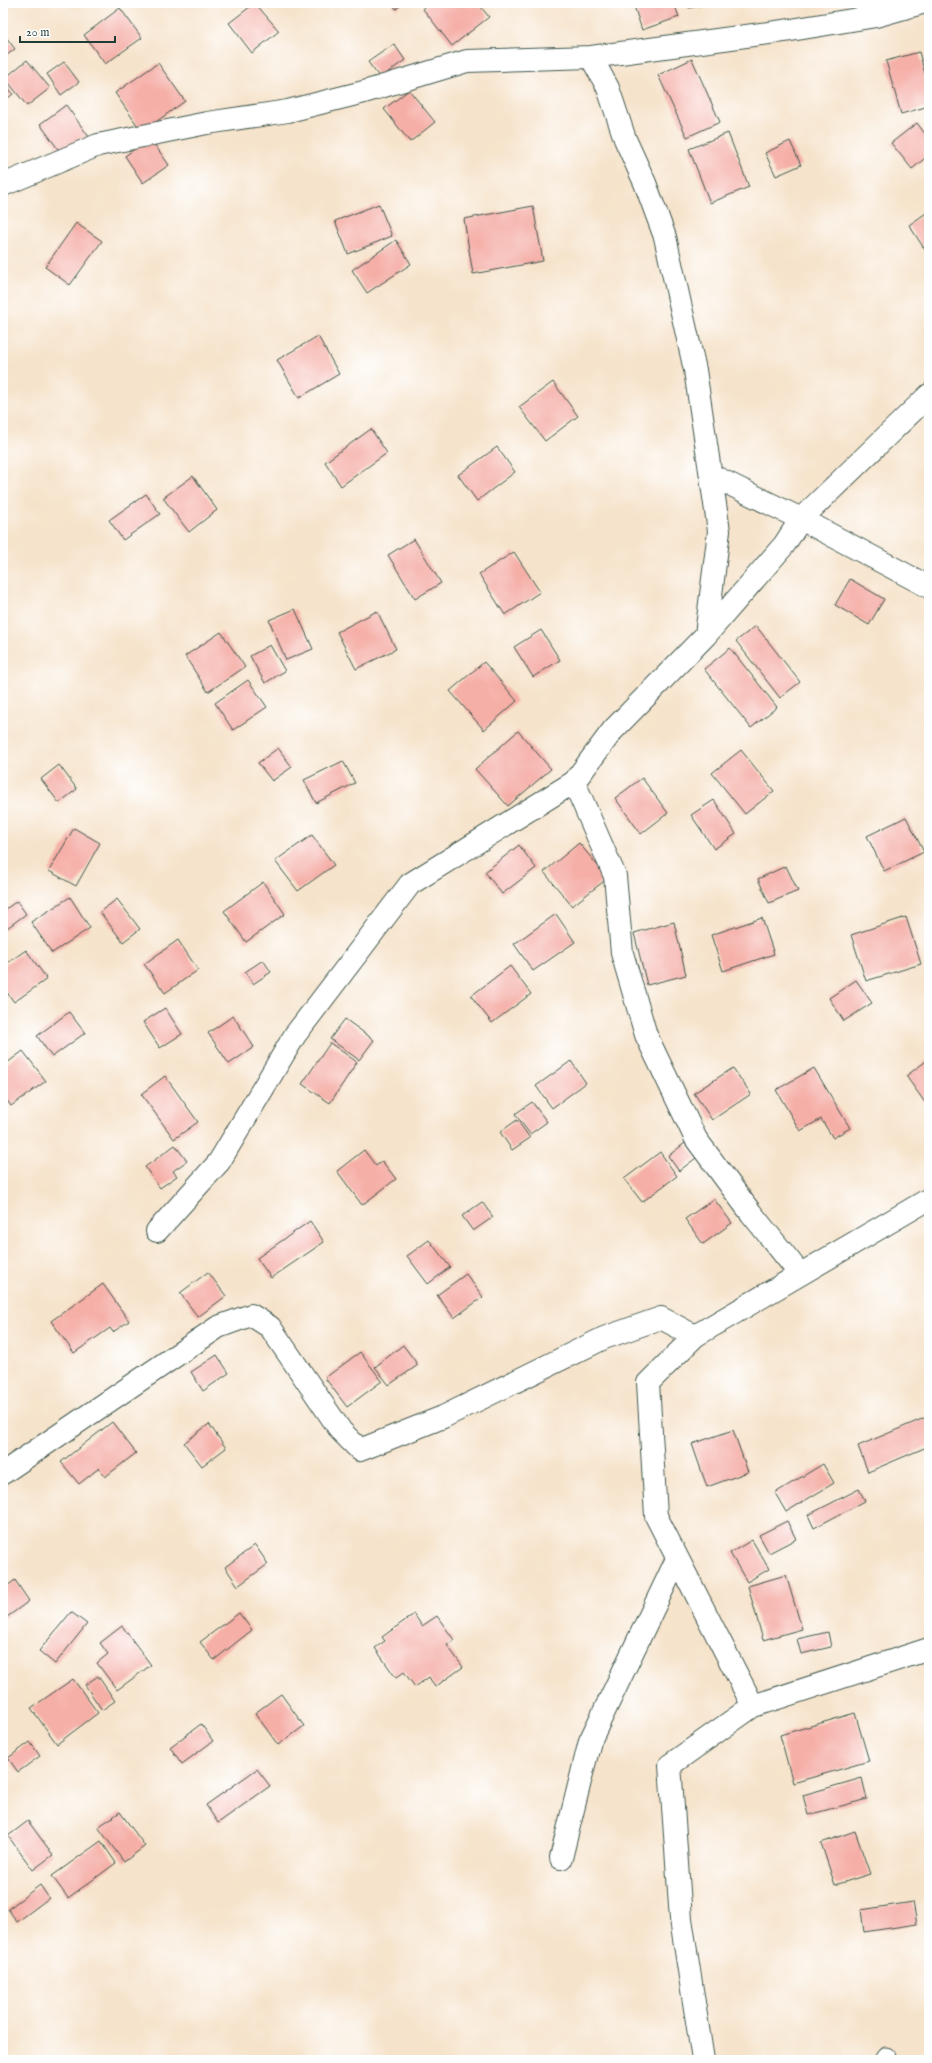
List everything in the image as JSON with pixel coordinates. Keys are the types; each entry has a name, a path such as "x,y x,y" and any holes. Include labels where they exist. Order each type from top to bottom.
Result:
{"street":[{"path":"3,185 98,145 206,123 288,111 364,92 468,61 591,57 791,30 876,16 922,3"},
{"path":"591,57 608,88 625,139 645,183 665,237 696,370 719,531 706,635"},
{"path":"157,1231 219,1162 296,1035 410,884 574,782 613,730 706,635 784,545 801,519 929,395"},
{"path":"711,475 801,519 929,587"},
{"path":"574,782 615,876 622,953 646,1035 696,1139 751,1213 800,1274"},
{"path":"753,1706 656,1516 648,1383 694,1336 929,1199"},
{"path":"3,1473 218,1327 251,1315 270,1327 341,1431 360,1450 443,1417 604,1338 661,1318 694,1336"},
{"path":"561,1858 590,1741 677,1559"},
{"path":"703,2060 681,1919 670,1765 753,1706 929,1649"}],"building":[{"path":"255,3 279,31 252,53 229,23"},
{"path":"392,3 404,3 396,9"},
{"path":"430,3 478,3 489,17 452,46 423,9"},
{"path":"633,3 674,3 679,17 642,30"},
{"path":"688,3 707,3 707,4 689,8"},
{"path":"120,8 142,38 105,64 84,35"},
{"path":"3,33 15,49 3,58"},
{"path":"394,44 405,60 380,78 368,62"},
{"path":"919,52 929,88 929,106 901,114 886,61"},
{"path":"692,59 720,122 687,137 658,75"},
{"path":"27,60 50,88 27,106 5,78"},
{"path":"64,62 79,82 61,95 47,74"},
{"path":"158,63 185,101 142,132 115,93"},
{"path":"3,80 13,94 3,102"},
{"path":"409,90 435,122 410,142 384,109"},
{"path":"66,105 89,137 63,156 40,124"},
{"path":"917,123 929,139 929,155 912,169 891,143"},
{"path":"728,133 749,187 710,203 689,149"},
{"path":"150,138 169,165 143,183 125,156"},
{"path":"790,141 801,165 776,176 765,153"},
{"path":"379,204 392,236 348,254 335,221"},
{"path":"533,206 543,261 473,274 464,219"},
{"path":"929,211 929,252 927,253 909,225"},
{"path":"76,223 102,241 70,285 45,267"},
{"path":"396,240 411,264 367,293 352,270"},
{"path":"318,336 339,374 299,398 277,360"},
{"path":"553,382 578,416 545,441 519,407"},
{"path":"371,429 387,453 341,486 325,462"},
{"path":"497,447 515,472 477,501 458,475"},
{"path":"193,476 217,510 189,532 163,498"},
{"path":"146,494 160,514 123,540 109,520"},
{"path":"414,539 441,583 415,599 388,555"},
{"path":"514,552 540,592 505,615 479,574"},
{"path":"850,579 884,599 869,625 835,605"},
{"path":"295,609 313,649 286,660 269,620"},
{"path":"377,611 396,649 356,669 337,632"},
{"path":"756,626 800,682 780,698 736,641"},
{"path":"541,630 560,660 533,677 514,647"},
{"path":"221,632 245,667 208,692 185,656"},
{"path":"270,645 285,671 265,683 250,656"},
{"path":"730,648 777,707 751,728 704,669"},
{"path":"484,662 517,701 484,730 450,691"},
{"path":"248,680 267,707 233,730 215,703"},
{"path":"518,731 551,769 508,806 475,769"},
{"path":"278,748 292,767 272,781 258,763"},
{"path":"741,750 774,791 745,814 712,773"},
{"path":"343,761 355,783 316,803 304,780"},
{"path":"59,765 77,789 59,803 41,779"},
{"path":"642,778 668,813 641,834 615,798"},
{"path":"714,800 736,834 714,849 691,815"},
{"path":"906,817 924,852 884,871 867,836"},
{"path":"74,828 100,843 76,886 49,871"},
{"path":"312,835 334,865 298,891 275,861"},
{"path":"579,843 608,878 572,906 544,872"},
{"path":"519,845 536,868 502,894 485,872"},
{"path":"786,866 798,891 769,903 758,879"},
{"path":"263,882 285,914 246,942 224,911"},
{"path":"70,897 90,928 52,953 31,922"},
{"path":"117,899 140,929 123,942 100,912"},
{"path":"17,901 26,914 3,931 3,911"},
{"path":"556,914 575,942 533,971 514,944"},
{"path":"906,917 921,964 866,981 851,935"},
{"path":"762,918 774,954 723,971 711,935"},
{"path":"674,922 686,975 647,985 634,933"},
{"path":"178,940 198,970 165,993 144,964"},
{"path":"26,950 47,979 14,1002 3,987 3,966"},
{"path":"263,960 271,972 253,984 245,972"},
{"path":"510,966 531,994 492,1023 471,996"},
{"path":"856,980 872,1003 844,1021 829,998"},
{"path":"165,1008 182,1034 160,1048 143,1022"},
{"path":"69,1012 85,1033 52,1057 37,1036"},
{"path":"233,1016 254,1047 229,1064 208,1033"},
{"path":"345,1019 374,1040 359,1060 330,1039"},
{"path":"330,1043 357,1062 330,1103 302,1084"},
{"path":"23,1051 46,1081 11,1106 3,1095 3,1066"},
{"path":"929,1059 929,1108 906,1076"},
{"path":"571,1061 586,1083 552,1108 536,1086"},
{"path":"733,1068 751,1094 712,1120 694,1093"},
{"path":"814,1068 850,1128 833,1138 821,1119 800,1131 776,1090"},
{"path":"165,1076 198,1122 174,1139 141,1094"},
{"path":"532,1102 547,1122 530,1134 515,1114"},
{"path":"517,1120 530,1138 512,1150 500,1132"},
{"path":"685,1143 696,1158 679,1171 668,1156"},
{"path":"175,1145 187,1161 173,1171 177,1176 160,1188 145,1167"},
{"path":"364,1150 376,1166 382,1161 396,1179 362,1205 337,1171"},
{"path":"660,1152 677,1176 642,1202 624,1179"},
{"path":"714,1199 732,1223 703,1244 685,1219"},
{"path":"482,1202 493,1217 473,1231 462,1216"},
{"path":"310,1221 324,1242 271,1278 257,1258"},
{"path":"429,1240 450,1267 428,1284 407,1256"},
{"path":"208,1272 226,1296 198,1317 180,1293"},
{"path":"466,1274 483,1297 454,1318 437,1295"},
{"path":"103,1284 129,1321 113,1332 110,1328 74,1353 51,1321"},
{"path":"403,1345 418,1365 389,1385 375,1367"},
{"path":"360,1352 382,1381 347,1407 325,1378"},
{"path":"217,1355 229,1373 203,1391 191,1372"},
{"path":"929,1416 929,1446 868,1472 858,1446"},
{"path":"112,1422 136,1453 105,1477 99,1468 79,1484 61,1462"},
{"path":"209,1424 226,1448 202,1466 184,1443"},
{"path":"733,1430 748,1472 707,1487 692,1444"},
{"path":"823,1464 834,1483 786,1512 775,1493"},
{"path":"859,1489 865,1501 814,1528 808,1515"},
{"path":"787,1521 796,1539 769,1553 759,1535"},
{"path":"752,1540 769,1569 747,1582 730,1553"},
{"path":"255,1545 268,1564 238,1586 225,1567"},
{"path":"786,1575 802,1629 763,1640 748,1586"},
{"path":"15,1580 29,1601 3,1620 3,1589"},
{"path":"71,1612 87,1624 55,1664 39,1651"},
{"path":"239,1613 252,1630 214,1660 200,1642"},
{"path":"414,1614 422,1626 437,1616 454,1640 447,1645 463,1667 435,1687 429,1677 415,1687 404,1672 396,1678 375,1648 385,1641 382,1637"},
{"path":"122,1626 151,1665 117,1690 97,1663 108,1654 100,1643"},
{"path":"828,1632 831,1647 801,1654 797,1639"},
{"path":"98,1676 115,1701 102,1710 85,1685"},
{"path":"73,1679 98,1713 57,1744 31,1708"},
{"path":"281,1694 304,1726 278,1745 255,1713"},
{"path":"855,1713 869,1761 793,1783 780,1735"},
{"path":"201,1724 213,1741 182,1764 170,1747"},
{"path":"30,1742 40,1756 18,1772 8,1758"},
{"path":"257,1769 270,1786 218,1823 206,1805"},
{"path":"862,1778 867,1799 808,1815 803,1795"},
{"path":"120,1812 145,1846 124,1862 98,1827"},
{"path":"28,1821 53,1855 33,1870 8,1836"},
{"path":"855,1831 870,1874 835,1885 821,1843"},
{"path":"101,1841 116,1863 68,1898 52,1876"},
{"path":"40,1885 49,1898 17,1922 8,1909"},
{"path":"913,1902 917,1924 864,1932 861,1910"}]}
